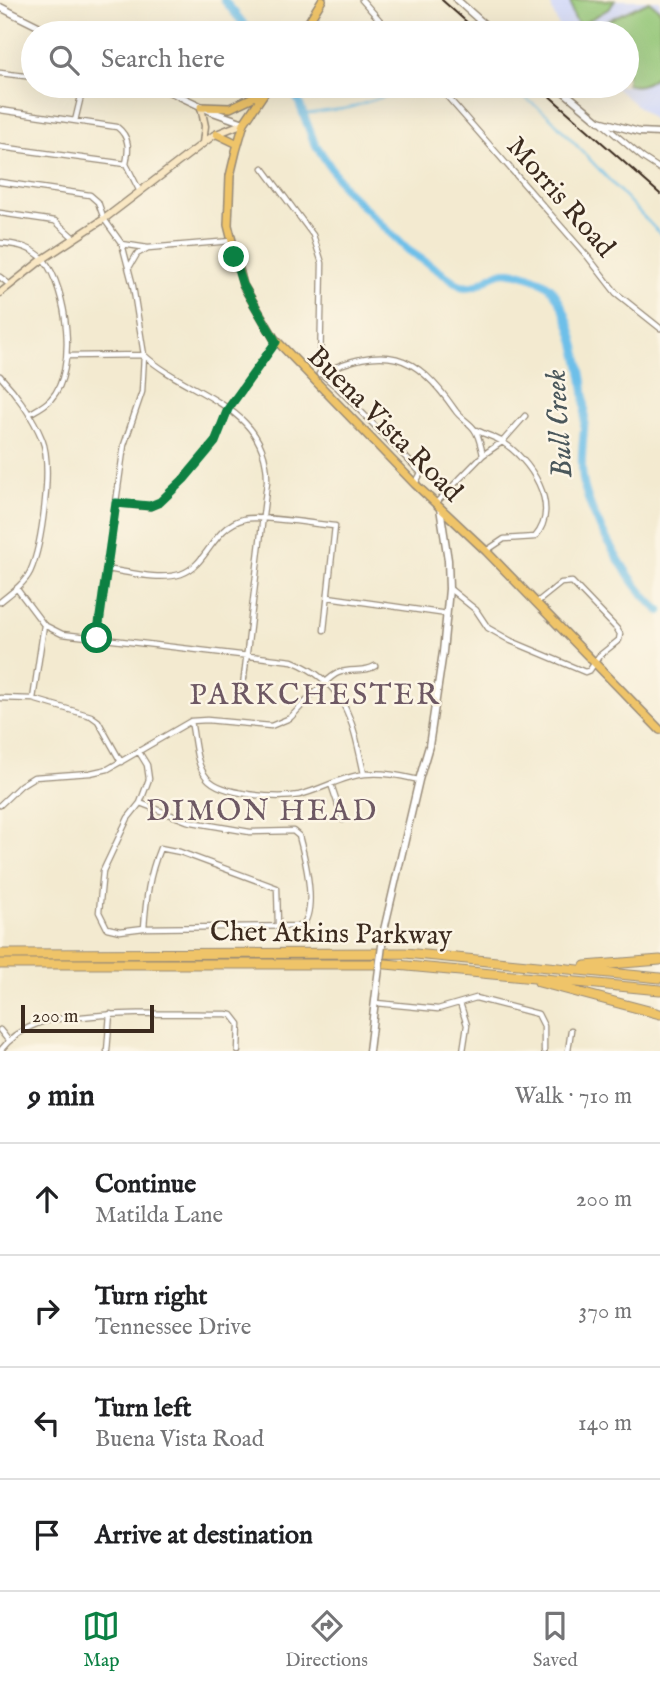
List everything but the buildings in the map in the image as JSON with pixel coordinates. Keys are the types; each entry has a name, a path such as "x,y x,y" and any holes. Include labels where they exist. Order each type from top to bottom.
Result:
{"highway":[{"name":"Chet Atkins Parkway","path":"0,954 405,953 660,978"},
{"path":"506,962 584,966 660,960"},
{"name":"Chet Atkins Parkway","path":"0,964 386,964 660,990"},
{"path":"514,976 660,1014"}],"main road":[{"path":"310,21 322,1"},
{"path":"203,143 205,124 201,107 230,108 249,98"},
{"name":"Buena Vista Road","path":"261,98 244,123 238,144 230,175 228,225 243,285 276,342 317,376 415,484 486,551 660,730"},
{"path":"0,293 43,259 104,219 203,143 244,123"},
{"path":"217,134 238,144"}],"street":[{"path":"362,0 380,21"},
{"path":"457,0 480,21"},
{"path":"0,7 28,21"},
{"path":"0,73 21,76"},
{"path":"75,121 81,98"},
{"path":"183,98 244,123"},
{"name":"Morris Road","path":"449,98 588,257 616,293 660,328"},
{"path":"571,98 660,169"},
{"path":"0,110 117,127 129,145 126,164 139,192"},
{"path":"599,121 639,132 660,133"},
{"path":"0,147 126,164"},
{"path":"263,168 313,235 322,262 317,376 350,361 371,357 393,358 412,365 429,376 460,417 475,430 502,442 522,457 530,468 543,495 545,520 542,529 535,537 504,539 486,551"},
{"path":"0,182 90,195 98,202 104,219 122,244 129,267 144,355 142,392 124,445 97,638"},
{"path":"0,213 55,221 74,238"},
{"path":"122,244 148,248 231,241"},
{"path":"0,243 19,244 43,259 55,276 58,287 68,356 62,381 51,399 29,414"},
{"path":"129,267 137,254 148,248"},
{"path":"0,277 10,285"},
{"path":"116,503 150,506 160,502 184,479 215,442 228,409 276,342"},
{"path":"68,356 144,355 159,369 228,409 253,429 264,450 268,473 243,686"},
{"path":"0,602 17,589 29,574 38,551 47,464 43,440 29,414 1,379"},
{"path":"369,1051 384,930 429,746 447,614 449,589 445,538 438,505 483,455 502,442 525,416"},
{"path":"475,430 483,455"},
{"path":"106,569 143,575 178,575 195,565 214,539 229,525 246,518 335,526 324,630"},
{"path":"445,538 454,523"},
{"path":"449,589 476,610 488,628 511,641 585,672 619,640 617,629 572,582 561,583 536,603"},
{"path":"17,589 44,625 62,634 292,661 309,668 342,701 353,722 364,774"},
{"path":"328,597 447,614"},
{"path":"33,699 44,625"},
{"path":"0,805 20,785 34,778 108,769 191,722 207,720 271,726 281,723 336,673 352,669 369,670 375,666"},
{"path":"0,698 33,699 91,716 98,722 121,762"},
{"path":"191,722 205,776 215,786 227,790 283,797 300,795 364,774 392,774 419,780"},
{"path":"139,752 147,765 149,779 140,803 128,818 103,871 99,912 107,928 120,931 144,928 302,926 308,920 306,866 297,833 250,832 187,821 140,803"},
{"path":"331,784 343,820"},
{"path":"144,928 145,895 160,848 180,852 277,888 278,925"},
{"path":"376,1003 438,1009 476,998 538,1014 544,1026 544,1051"},
{"path":"460,1003 467,1025 463,1051"},
{"path":"107,1051 110,1014"},
{"path":"0,1051 8,1040 40,1023 110,1014 189,1014 232,1015 239,1024 238,1051"},
{"path":"0,1030 8,1040"},
{"path":"568,1051 571,1030"}],"shaded area":[{"path":"550,0 660,0 660,125 627,98 639,98 639,21 557,21"}],"green space":[{"path":"570,0 615,0 610,8 588,21 576,21"},
{"path":"649,1 660,10 660,72 653,79 639,85 639,21 606,21"}],"waterway":[{"name":"Bull Creek","path":"224,0 241,21"},
{"name":"Bull Creek","path":"297,98 314,142 344,188 408,250 461,286 473,286 495,275 512,272 537,279 553,291 566,316 583,381 585,409 582,469 590,504 627,572 660,611"},
{"path":"304,114 349,108 380,98"},
{"path":"525,98 548,115 660,234"}],"railway":[{"path":"442,0 466,21"},
{"path":"552,98 660,194"}],"district":[{"name":"PARKCHESTER","path":"315,694"},
{"name":"DIMON HEAD","path":"262,810"}],"route":[{"path":"97,638 116,503 150,506 160,502 184,479 215,442 228,409 276,342 243,285 234,257"}]}
